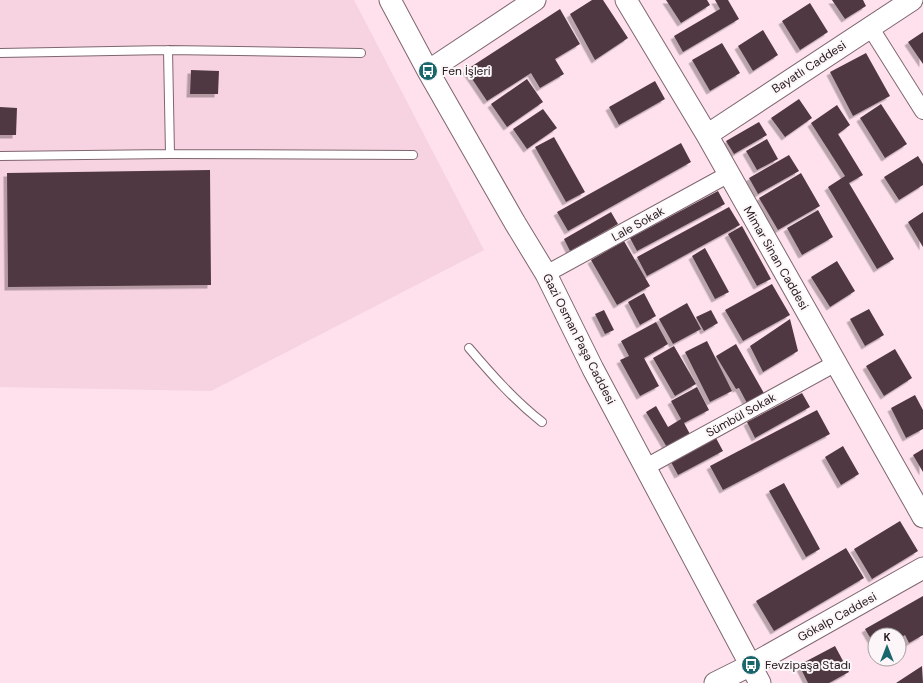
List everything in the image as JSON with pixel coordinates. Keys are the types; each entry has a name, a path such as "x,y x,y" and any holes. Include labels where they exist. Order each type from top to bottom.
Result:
{"street":[{"name":"Gazi Osman Paşa Caddesi","path":"390,0 428,71 546,274 592,369 756,674"},
{"path":"428,71 535,0"},
{"name":"Mimar Sinan Caddesi","path":"626,0 707,135 923,517"},
{"name":"Bayatlı Caddesi","path":"707,135 912,0"},
{"path":"870,27 923,111"},
{"name":"Lale Sokak","path":"546,274 729,174"},
{"name":"Sümbül Sokak","path":"646,467 836,363"},
{"name":"Gökalp Caddesi","path":"716,683 756,674 923,568"}],"lane":[{"path":"168,50 170,154"},
{"path":"0,53 168,50 361,53"},
{"path":"0,156 170,154 413,155"},
{"path":"469,348 504,388 542,422"}],"shaded area":[{"path":"0,0 354,0 484,250 211,391 0,387"}],"building":[{"path":"592,0 603,0 628,38 595,60 570,14"},
{"path":"666,0 707,0 710,5 681,23"},
{"path":"715,0 728,0 739,19 683,52 674,36 720,9"},
{"path":"832,0 863,0 866,6 845,19"},
{"path":"810,3 828,32 800,50 782,21"},
{"path":"560,9 580,44 555,59 564,74 540,88 531,73 487,101 466,70"},
{"path":"763,30 778,55 753,71 738,46"},
{"path":"923,32 923,64 908,42"},
{"path":"722,43 740,73 710,91 692,60"},
{"path":"866,53 890,96 853,116 830,72"},
{"path":"191,70 219,71 218,94 190,94"},
{"path":"527,79 543,102 507,127 491,104"},
{"path":"655,81 665,99 619,125 609,107"},
{"path":"799,99 812,118 785,137 771,118"},
{"path":"881,104 907,144 885,158 860,118"},
{"path":"837,105 850,125 838,134 863,175 849,183 894,259 877,269 828,187 845,176 811,123"},
{"path":"0,107 17,108 16,135 0,135"},
{"path":"543,109 557,128 527,149 513,129"},
{"path":"759,122 767,135 734,154 726,141"},
{"path":"554,137 585,192 566,202 535,147"},
{"path":"767,139 778,159 757,170 746,151"},
{"path":"681,143 691,162 568,231 557,212"},
{"path":"789,155 799,171 758,194 749,178"},
{"path":"918,156 923,164 923,185 899,200 884,177"},
{"path":"210,170 211,285 8,287 7,173"},
{"path":"801,173 820,206 778,230 759,198"},
{"path":"718,191 725,204 637,251 630,238"},
{"path":"729,207 740,225 647,276 637,257"},
{"path":"818,210 833,237 802,255 787,228"},
{"path":"611,212 618,224 570,251 564,239"},
{"path":"923,212 923,247 908,222"},
{"path":"742,226 771,279 757,286 728,234"},
{"path":"624,241 650,286 617,305 591,260"},
{"path":"705,248 729,292 715,299 692,256"},
{"path":"837,261 855,291 830,307 811,277"},
{"path":"772,284 790,315 743,341 725,310"},
{"path":"644,293 656,316 640,325 628,302"},
{"path":"687,303 701,329 673,344 659,319"},
{"path":"869,309 884,335 865,346 850,319"},
{"path":"604,310 614,330 605,334 595,314"},
{"path":"711,310 718,323 704,331 696,317"},
{"path":"790,319 798,351 763,372 750,346"},
{"path":"656,322 668,344 644,358 659,386 640,396 620,360 629,356 621,341"},
{"path":"707,341 732,391 710,402 685,352"},
{"path":"736,344 765,395 748,405 739,388 736,389 716,356"},
{"path":"674,346 696,384 675,396 653,358"},
{"path":"895,349 912,378 884,396 866,366"},
{"path":"697,387 709,410 684,423 691,436 668,449 646,412 656,406 668,427 681,419 671,401"},
{"path":"802,393 810,407 755,438 747,422"},
{"path":"915,395 923,410 923,429 906,438 891,408"},
{"path":"817,410 830,434 723,490 710,466"},
{"path":"716,438 723,451 678,475 671,462"},
{"path":"843,446 859,474 841,485 825,457"},
{"path":"923,449 923,472 913,455"},
{"path":"784,483 820,549 806,557 769,491"},
{"path":"900,521 918,551 872,579 854,549"},
{"path":"846,548 864,578 774,631 756,601"},
{"path":"923,596 923,635 909,643 907,639 907,627 869,627"},
{"path":"835,646 849,672 829,683 808,683 799,665"},
{"path":"922,666 923,683 896,683"}],"place":[{"name":"Fen İşleri","path":"428,71"},
{"name":"Fevzipaşa Stadı","path":"751,665"}]}
